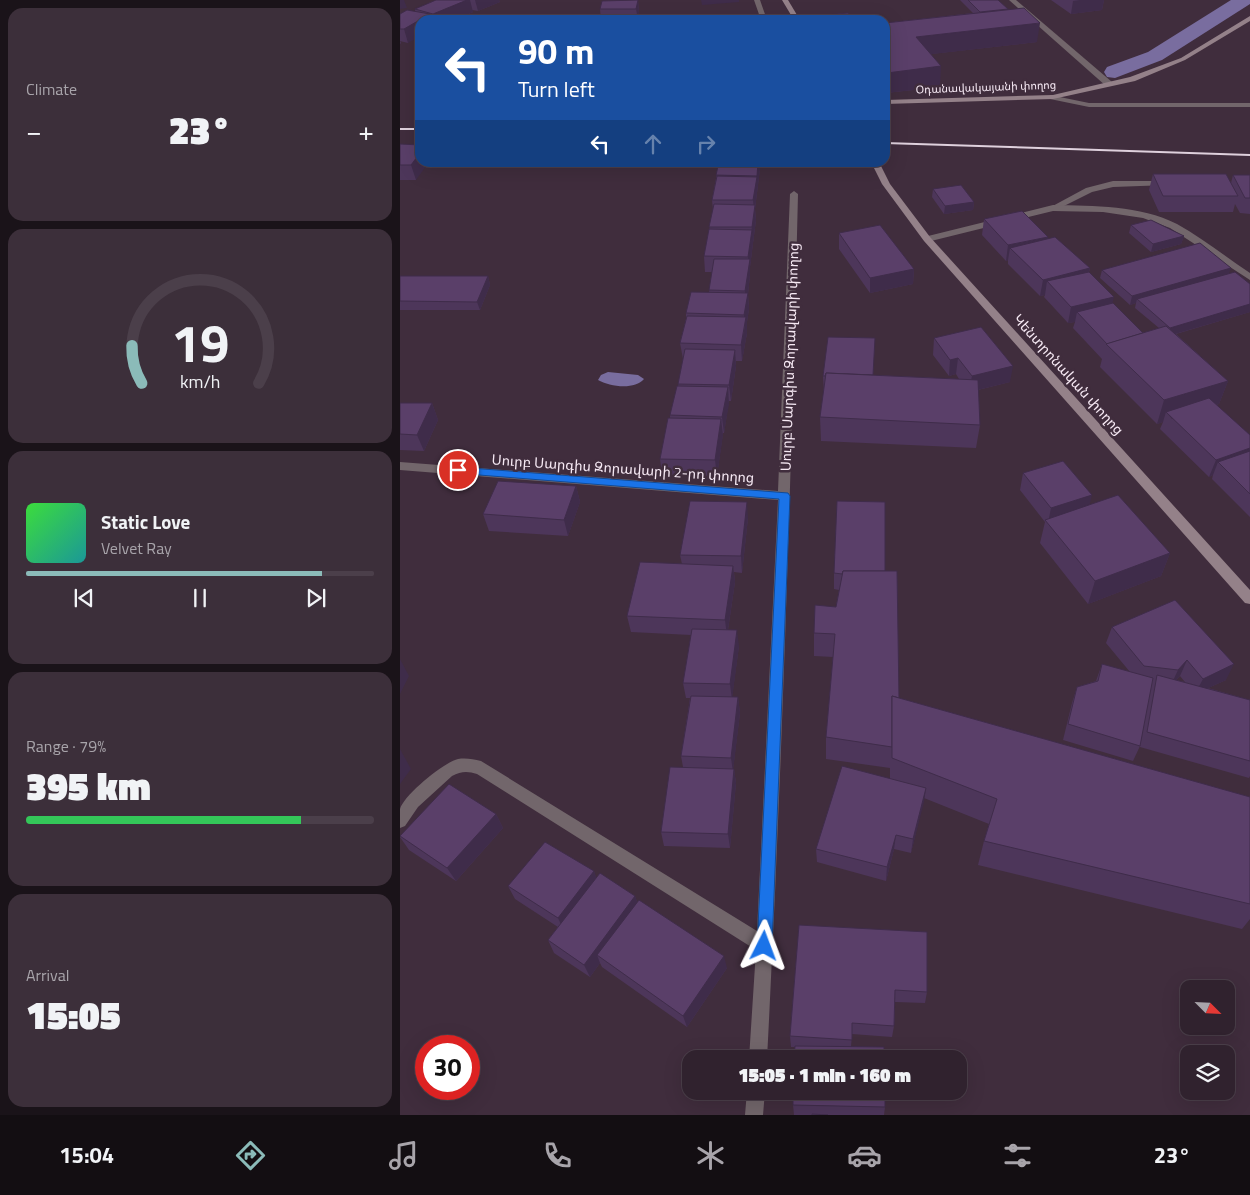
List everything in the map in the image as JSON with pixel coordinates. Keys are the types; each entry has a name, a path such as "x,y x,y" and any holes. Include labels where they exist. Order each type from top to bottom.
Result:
{"main road":[{"path":"785,0 794,15"},
{"name":"Օդանավակայանի փողոց","path":"890,102 1053,97 1132,79 1184,59 1250,18"},
{"name":"Կենտրոնական փողոց","path":"878,167 886,184 928,239 1250,599"}],"street":[{"path":"757,0 762,15"},
{"path":"1012,0 1109,84"},
{"path":"1053,97 1089,105 1250,105"},
{"path":"928,239 1053,208 1089,190 1113,184 1178,182"},
{"name":"Սուրբ Սարգիս Զորավարի փողոց","path":"758,1050 784,496 794,194"},
{"path":"1053,208 1103,208 1145,216 1173,226 1250,277"},
{"name":"Սուրբ Սարգիս Զորավարի 2-րդ փողոց","path":"400,466 784,496"},
{"path":"400,821 413,802 447,771 457,766 469,765 481,768 764,946"},
{"path":"754,1115 755,1100"}],"shaded area":[{"path":"608,372 638,375 644,379 635,385 629,386 609,384 598,380 601,375"}],"building":[{"path":"436,0 467,0 433,14 415,9"},
{"path":"638,0 636,9 600,9 602,1"},
{"path":"968,0 998,0 1008,9 980,12"},
{"path":"1024,8 1040,23 916,37 941,66 890,73 890,22"},
{"path":"407,10 430,14 415,15 415,23 404,29 400,29 400,14"},
{"path":"848,13 849,15 826,15"},
{"path":"400,144 415,145 415,160 411,165 400,165"},
{"path":"718,167 758,167 757,176 716,175"},
{"path":"1153,174 1226,174 1238,196 1163,196"},
{"path":"1233,175 1250,175 1250,198 1245,198"},
{"path":"717,176 757,177 753,200 712,200"},
{"path":"961,185 974,202 945,206 933,189"},
{"path":"714,204 755,205 752,227 709,227"},
{"path":"1022,211 1048,237 1008,245 984,219"},
{"path":"1151,220 1184,236 1153,244 1131,225"},
{"path":"880,225 914,269 870,278 839,233"},
{"path":"709,229 752,230 748,257 704,256"},
{"path":"1055,237 1090,268 1043,280 1010,248"},
{"path":"1200,243 1231,268 1132,296 1102,270"},
{"path":"714,259 750,259 745,291 709,290"},
{"path":"1089,272 1114,297 1071,307 1047,281"},
{"path":"1235,272 1250,284 1250,304 1170,328 1137,299"},
{"path":"400,276 488,276 477,302 400,301"},
{"path":"691,292 748,293 744,315 686,313"},
{"path":"1113,303 1143,333 1107,344 1077,312"},
{"path":"687,316 746,317 741,345 680,343"},
{"path":"1166,326 1228,381 1164,400 1106,344"},
{"path":"981,327 1013,366 972,376 958,358 950,360 934,338"},
{"path":"828,337 875,338 873,375 826,373 823,376"},
{"path":"685,349 735,350 729,385 678,384"},
{"path":"826,373 978,380 980,425 820,417"},
{"path":"677,386 728,387 722,417 670,415"},
{"path":"1209,398 1250,435 1250,448 1216,460 1166,412"},
{"path":"400,403 432,403 417,435 400,434"},
{"path":"668,418 721,419 715,460 660,459"},
{"path":"1250,451 1250,494 1218,462"},
{"path":"1063,461 1092,495 1051,508 1023,473"},
{"path":"498,481 576,486 564,520 483,514"},
{"path":"1118,495 1170,553 1095,581 1045,520"},
{"path":"690,501 747,502 741,556 680,555"},
{"path":"837,501 885,502 885,571 843,571 842,574 834,573"},
{"path":"640,562 733,566 725,620 627,616"},
{"path":"843,571 897,571 899,698 892,696 892,747 826,737 835,634 814,633 815,605 836,607"},
{"path":"1175,600 1234,664 1203,679 1187,660 1178,670 1144,666 1112,627"},
{"path":"692,629 737,630 730,684 683,683"},
{"path":"1102,664 1153,678 1140,746 1068,724 1077,687 1098,681"},
{"path":"1157,675 1250,700 1250,761 1147,732"},
{"path":"691,696 738,697 731,758 681,756"},
{"path":"892,696 1250,797 1250,904 984,841 997,799 892,758"},
{"path":"842,766 926,788 913,839 896,835 887,867 816,849"},
{"path":"670,767 734,769 728,834 661,832"},
{"path":"449,784 496,814 447,868 400,836"},
{"path":"545,842 594,871 558,918 508,886"},
{"path":"600,873 635,896 584,965 548,940"},
{"path":"639,900 724,956 683,1016 597,955"},
{"path":"799,925 927,932 927,992 895,990 894,1026 852,1023 852,1040 790,1036"},
{"path":"795,1046 884,1047 884,1050 795,1050"},
{"path":"793,1100 885,1100 885,1107 793,1105"}],"waterway":[{"path":"1115,72 1155,56 1244,0"}],"railway":[{"path":"400,129 415,129"},
{"path":"890,143 1250,155"}],"route":[{"path":"458,470 784,496 764,946"}]}
